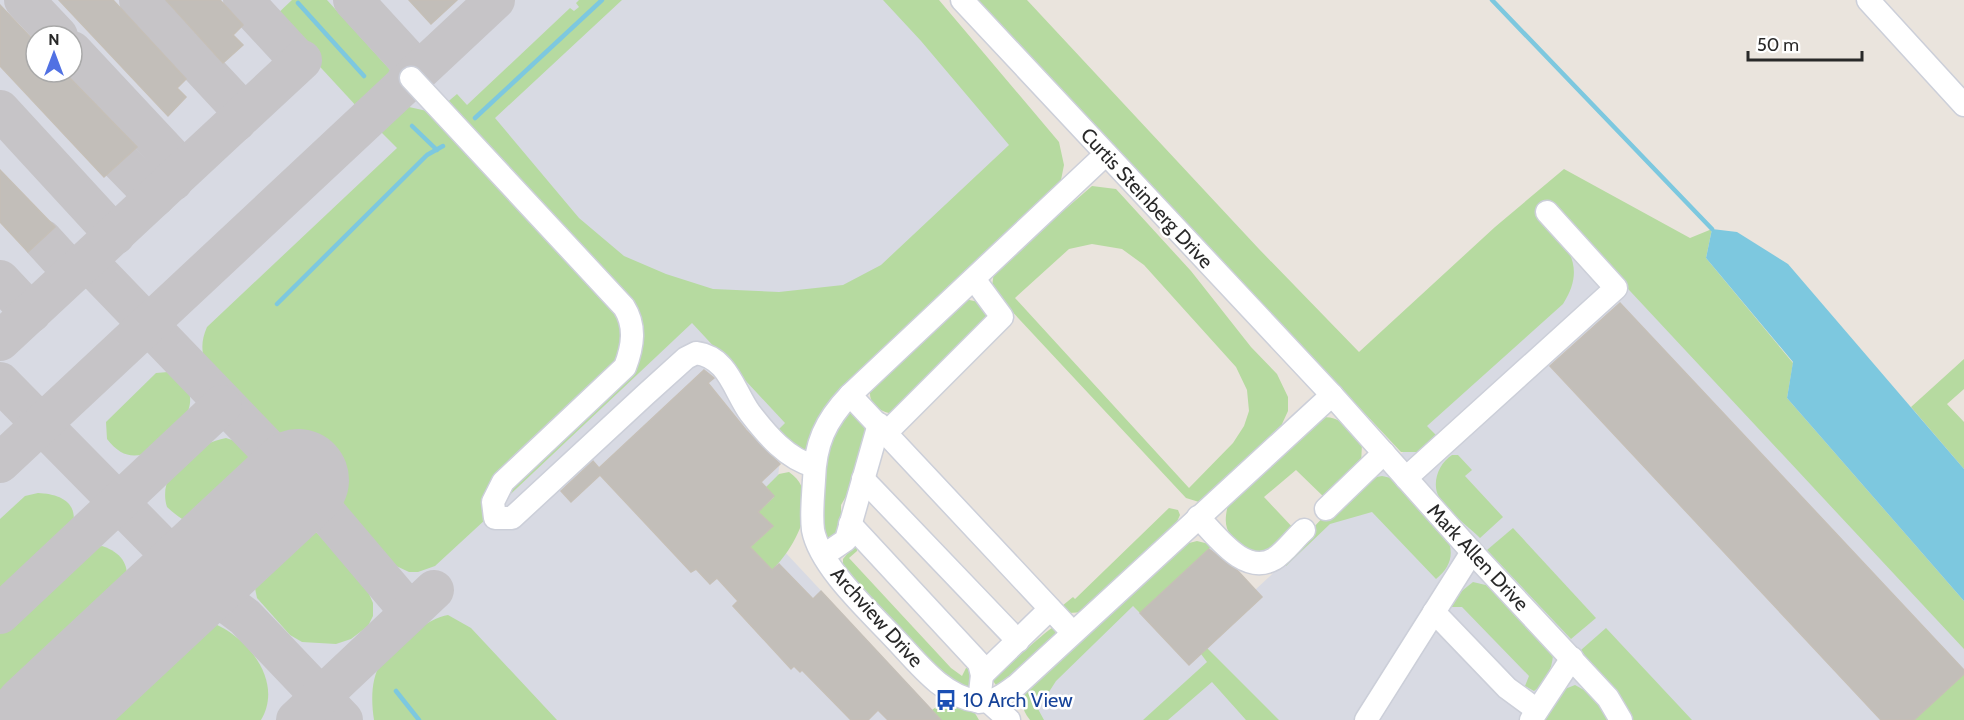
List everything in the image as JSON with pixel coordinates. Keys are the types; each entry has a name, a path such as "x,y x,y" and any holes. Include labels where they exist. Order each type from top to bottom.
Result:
{"street":[{"name":"Curtis Steinberg Drive","path":"962,0 1332,395"},
{"path":"1868,0 1964,105"},
{"path":"411,78 624,307 631,324 632,344 625,367 502,482 493,502 495,518 512,518 653,387 686,358 696,353 714,360 732,378 750,412 786,453 802,463 814,466"},
{"name":"Archview Drive","path":"984,702 949,690 930,676 859,600 824,555 814,533 812,516 814,466 822,431 833,413 1106,154"},
{"path":"1406,478 1616,288 1547,212"},
{"path":"824,555 846,540 863,479 883,428 1002,318 974,279"},
{"path":"850,395 1073,633"},
{"path":"984,702 1017,685 1332,395"},
{"name":"Mark Allen Drive","path":"1332,395 1472,552 1608,698 1621,720"},
{"path":"1326,509 1384,453"},
{"path":"863,479 1018,641"},
{"path":"1198,517 1233,552 1247,561 1262,564 1276,558 1304,530"},
{"path":"850,524 979,663 984,702"},
{"path":"1366,720 1472,552"},
{"path":"982,675 1050,609"},
{"path":"1434,612 1534,715 1572,658"},
{"path":"984,702 1009,720"}],"shaded area":[{"path":"0,0 889,0 1014,144 785,423 770,536 942,720 0,720"},
{"path":"1559,182 1964,631 1964,720 1036,720 1031,698 1130,603 1140,613 1213,545 1255,590 1415,441 1349,373"}],"green space":[{"path":"292,0 327,0 392,72 359,109 274,17"},
{"path":"579,0 622,0 495,118 579,218 624,256 666,274 713,289 779,292 843,285 881,265 1009,145 883,0 939,0 1059,142 1064,165 1061,180 808,450 798,450 779,429 785,423 692,323 498,506 500,498 640,337 444,105 457,94 467,105 570,8 574,11 579,7 576,3"},
{"path":"977,0 1027,0 1259,249 1359,352 1495,227 1564,169 1690,238 1712,229 1706,258 1793,363 1787,398 1964,601 1964,649 1547,202 1535,212 1563,243 1570,254 1573,265 1574,277 1563,304 1427,426 1436,435 1436,441 1424,452 1401,452"},
{"path":"409,107 427,111 607,298 625,328 620,361 486,519 435,566 418,572 409,572 392,564 206,365 202,346 207,327 397,148 377,128 395,111"},
{"path":"1092,186 1116,189 1191,271 1251,347 1277,374 1288,397 1288,411 1282,424 1285,427 1199,502 1186,498 1006,305 992,287 994,271","holes":["1092,244 1122,249 1144,265 1236,367 1247,390 1249,411 1244,426 1233,443 1189,488 1015,298 1069,249"]},
{"path":"965,299 983,303 990,315 894,414 877,407 872,401 870,391"},
{"path":"1964,359 1964,389 1947,404 1964,422 1964,469 1911,407"},
{"path":"168,372 179,379 190,395 190,404 182,422 167,439 151,451 136,456 121,452 107,439 106,422 156,373"},
{"path":"848,412 852,413 867,430 849,491 841,505 841,528 833,539 827,537 822,524 824,449"},
{"path":"1323,417 1336,419 1350,429 1362,444 1361,464 1328,501 1296,470 1264,497 1296,531 1267,552 1246,550 1235,540 1226,526 1228,505"},
{"path":"226,438 250,451 255,459 253,477 230,506 216,518 199,524 186,521 167,507 165,494 167,482 173,471 191,453 202,446"},
{"path":"1452,455 1458,455 1472,470 1465,476 1503,517 1480,538 1448,508 1437,492 1436,480 1440,468"},
{"path":"789,472 799,482 804,494 805,508 797,536 789,549 772,570 765,563 733,563 772,527 758,512 774,497 766,487 779,474"},
{"path":"1382,476 1391,478 1446,535 1451,554 1450,559 1445,570 1436,579 1372,512 1330,524 1286,566 1282,563 1343,499 1370,480"},
{"path":"38,493 53,495 66,501 73,511 73,526 0,596 0,519 25,496"},
{"path":"1169,508 1178,510 1180,515 1175,526 1084,612 1069,613 1062,606 1073,597 1075,599"},
{"path":"293,528 317,533 366,587 373,603 373,616 368,626 351,639 336,644 302,642 290,635 257,598 252,574 256,553 280,530"},
{"path":"1513,528 1596,618 1571,639 1487,550"},
{"path":"1197,541 1213,545 1140,613 1133,606 1056,681 1038,709 1044,720 1030,720 1023,707 1023,702 1030,685 1185,544"},
{"path":"102,546 114,552 122,560 126,569 125,589 115,610 108,620 0,720 0,633 90,550"},
{"path":"853,547 857,548 857,551 849,558 951,668 962,676 966,668 974,670 969,686 964,687 945,675 843,567 843,559"},
{"path":"1473,582 1494,587 1553,655 1548,675 1534,691 1525,686 1529,676 1462,607 1450,607 1453,598"},
{"path":"448,615 471,628 557,720 374,720 373,690 375,676 381,663 393,649 412,634 431,621"},
{"path":"200,619 215,624 230,633 255,657 268,688 267,704 261,720 77,720 183,621"},
{"path":"1052,628 1055,629 1056,635 1000,685 996,685 993,681"},
{"path":"1606,628 1692,720 1631,720 1581,650"},
{"path":"1207,648 1279,720 1246,720 1212,682 1168,720 1143,720 1207,662 1201,654"},
{"path":"1964,674 1964,720 1914,720"},
{"path":"1575,685 1593,695 1609,720 1541,720 1560,691"},
{"path":"946,700 973,710 979,720 941,720 932,710"}],"water":[{"path":"1712,229 1737,232 1788,264 1964,469 1964,601 1787,398 1793,362 1706,258"}],"building":[{"path":"59,0 113,0 186,79 177,88 186,97 168,116"},
{"path":"166,0 220,0 243,25 233,35 243,45 223,63"},
{"path":"409,0 457,0 431,24"},
{"path":"0,5 24,30 24,84 76,84 137,147 104,177 0,66"},
{"path":"0,170 55,227 28,252 0,222"},
{"path":"1620,303 1964,670 1964,674 1914,720 1881,720 1550,366"},
{"path":"704,370 714,378 708,383 746,430 780,464 761,482 774,496 758,512 773,526 750,547 772,570 779,564 813,599 821,591 941,720 888,720 878,710 868,720 851,720 802,670 800,672 794,666 791,669 733,606 738,601 717,578 710,584 696,569 691,572 600,475 571,502 561,491 593,461 599,468"},
{"path":"1209,549 1238,571 1262,597 1189,665 1140,613"}],"waterway":[{"path":"475,118 602,0"},
{"path":"1492,0 1712,229"},
{"path":"298,3 364,76"},
{"path":"412,126 437,150"},
{"path":"277,304 427,155 443,146"},
{"path":"396,691 419,720"}],"taxiway":[{"path":"24,0 47,24"},
{"path":"139,0 234,102 238,113 236,122"},
{"path":"243,0 292,53 295,58 292,69"},
{"path":"353,0 408,60 410,71 406,83"},
{"path":"0,463 495,0"},
{"path":"0,341 302,60"},
{"path":"84,64 172,158 175,171 173,181"},
{"path":"0,110 115,235"},
{"path":"121,162 155,197"},
{"path":"42,239 73,273"},
{"path":"87,261 298,480 410,612"},
{"path":"0,280 31,313"},
{"path":"0,382 193,578 245,617 343,720"},
{"path":"0,614 222,405"},
{"path":"296,720 434,590"}],"runway":[{"path":"41,720 298,480"}],"place":[{"name":"10 Arch View","path":"946,700"}]}
